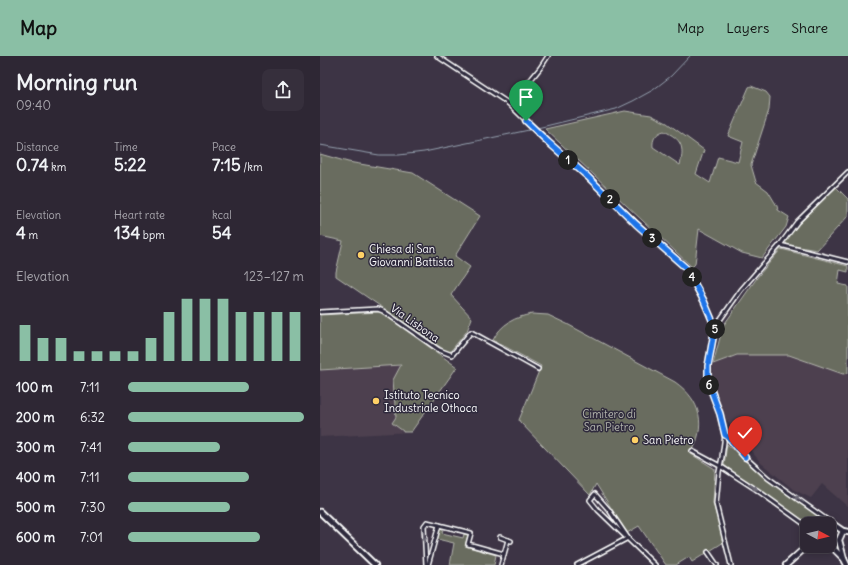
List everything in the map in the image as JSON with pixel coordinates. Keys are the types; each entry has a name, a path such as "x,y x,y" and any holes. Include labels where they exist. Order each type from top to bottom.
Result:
{"street":[{"path":"438,56 508,103 636,224 686,268 704,301 715,327"},
{"path":"508,103 530,82 548,56"},
{"path":"731,565 716,504 725,435 720,414 708,382 708,366 715,327 741,290 797,222 848,172"},
{"path":"780,244 848,262"},
{"name":"Via Lisbona","path":"320,312 378,309 439,350 452,354 471,332 538,369"},
{"path":"725,435 745,457 768,478 821,517"},
{"path":"692,451 720,466 800,521"},
{"path":"628,538 609,510 595,494 590,500 598,510 655,565"},
{"path":"320,512 375,565"},
{"path":"427,565 424,526 427,522 471,533 468,544 504,554"},
{"path":"427,565 439,525"},
{"path":"836,527 848,532"},
{"path":"843,531 839,540 847,565"},
{"path":"500,537 510,540 501,565"},
{"path":"577,565 628,538"},
{"path":"836,551 844,559"},
{"path":"708,552 717,565"},
{"path":"786,565 800,552"}],"shaded area":[{"path":"737,355 789,355 843,373 848,373 848,507 822,484 811,498 794,490 761,463 730,425 722,413 711,379 713,364"},
{"name":"Istituto Tecnico Industriale Othoca","path":"450,362 457,367 411,432 320,437 320,370"}],"green space":[{"path":"751,86 766,92 770,97 769,110 751,165 756,182 768,191 778,210 789,217 786,227 762,258 742,253 699,229 695,264 692,267 545,129 625,111 651,115 667,123 704,150 696,174 710,183 718,157 738,162 743,142 728,136 749,87","holes":["664,131 678,140 682,148 680,165 653,147 654,139 659,133"]},
{"path":"320,154 348,162 413,173 480,216 455,256 470,267 451,295 472,318 467,331 449,353 336,276 343,241 320,236"},
{"path":"836,187 848,199 848,216 817,250 788,245 786,240 799,224"},
{"path":"781,249 848,266 848,272 840,270 838,284 848,286 848,373 843,374 789,355 737,355 713,364 723,326 759,275"},
{"path":"381,312 457,367 411,432 403,432 392,423 396,417 393,380 401,365 320,370 320,315"},
{"name":"Cimitero di San Pietro","path":"532,314 548,315 567,324 675,382 691,397 699,415 700,424 696,444 691,454 715,469 713,503 724,542 692,562 689,557 676,565 666,565 639,526 627,533 596,484 590,495 520,422 519,420 541,366 493,340 496,334 509,322"},
{"path":"727,444 767,480 819,517 800,517 800,519 724,465"},
{"path":"440,528 443,529 442,533 463,538 464,534 468,535 465,546 496,555 494,565 450,565 454,543 437,539"}],"waterway":[{"path":"320,145 379,155 399,155 424,152 529,130 616,109 653,90 671,76 690,56"}],"place":[{"name":"Chiesa di San Giovanni Battista","path":"361,255"},
{"name":"Istituto Tecnico Industriale Othoca","path":"376,401"},
{"name":"San Pietro","path":"635,440"}],"route":[{"path":"526,121 588,177 636,224 686,268 696,284 715,327 708,366 708,382 720,414 725,435 745,457"}]}
